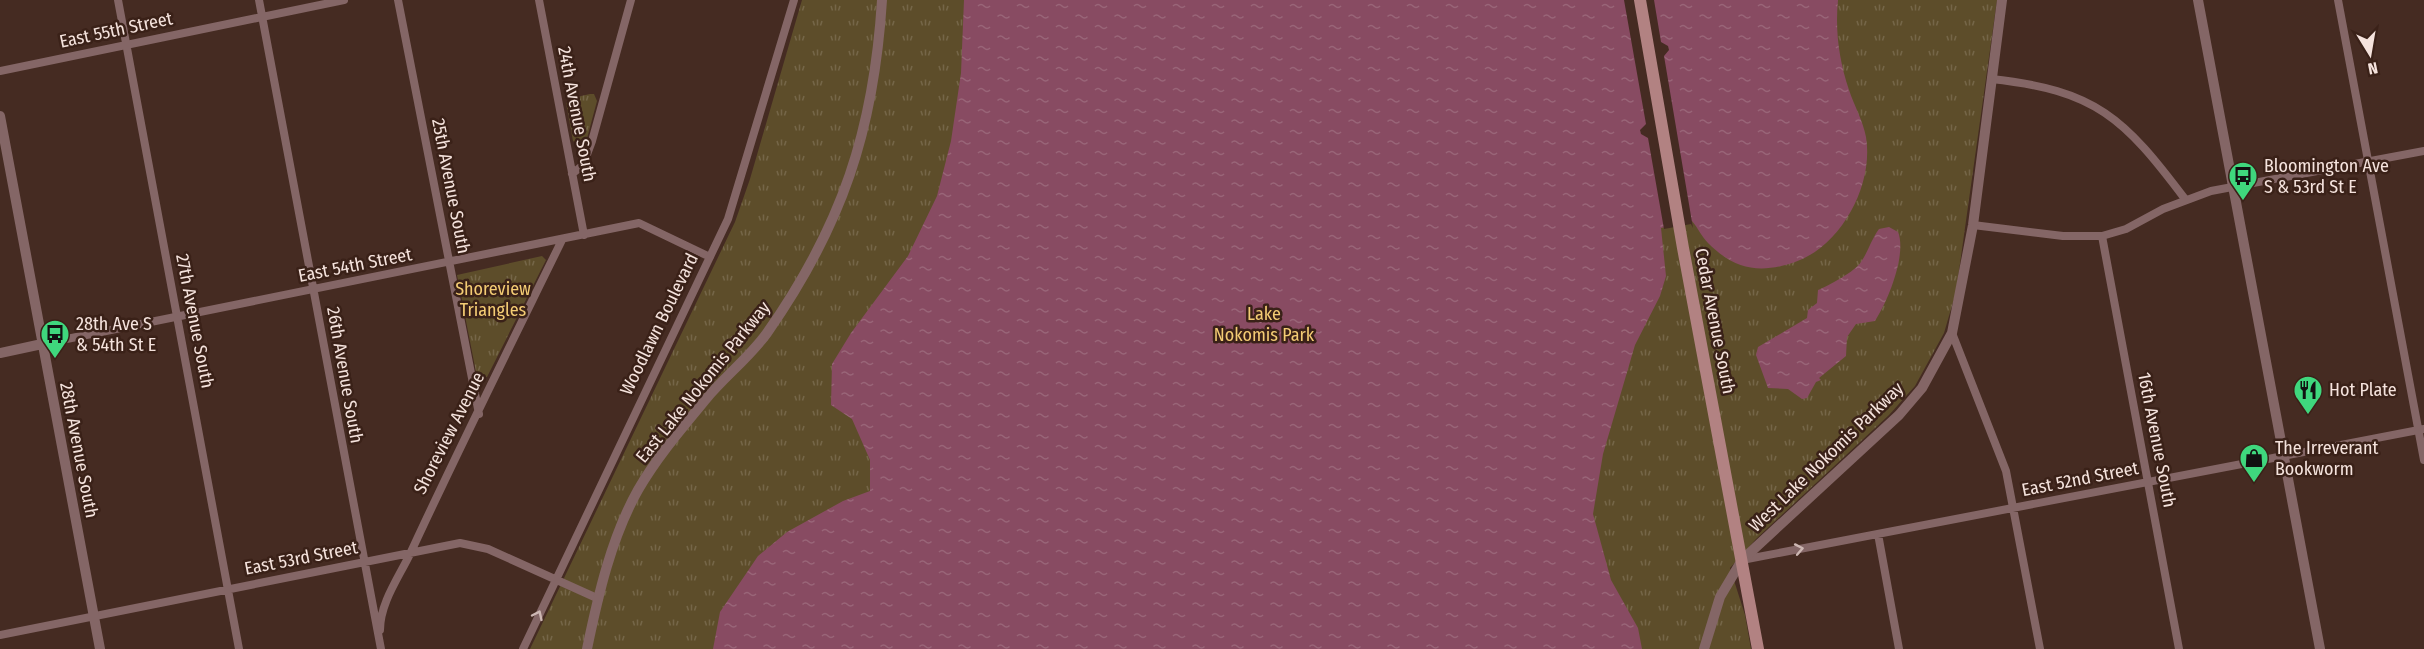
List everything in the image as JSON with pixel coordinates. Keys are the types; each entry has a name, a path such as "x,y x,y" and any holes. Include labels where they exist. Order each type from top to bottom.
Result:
{"main road":[{"name":"Cedar Avenue South","path":"1640,0 1683,248 1758,649"}],"street":[{"name":"27th Avenue South","path":"118,0 239,649"},
{"name":"26th Avenue South","path":"259,0 380,648"},
{"name":"East 55th Street","path":"0,71 344,0"},
{"name":"25th Avenue South","path":"398,0 479,414"},
{"name":"24th Avenue South","path":"539,0 584,235"},
{"path":"572,174 583,165 592,141 632,0"},
{"name":"Woodlawn Boulevard","path":"523,649 728,219 794,0"},
{"name":"East Lake Nokomis Parkway","path":"587,649 610,556 638,491 667,446 709,395 765,336 818,252 838,207 867,124 877,68 882,0"},
{"name":"West Lake Nokomis Parkway","path":"1704,649 1720,597 1742,560 1899,415 1922,388 1952,333 1973,225 2002,0"},
{"path":"2198,0 2320,649"},
{"path":"2338,0 2367,161 2421,430 2424,460"},
{"path":"1991,79 2060,91 2098,107 2131,132 2185,199"},
{"name":"28th Avenue South","path":"0,116 100,649"},
{"path":"1973,225 2063,236 2102,236 2145,221 2185,199 2211,190 2233,188 2424,151"},
{"name":"East 54th Street","path":"0,353 639,223 710,257"},
{"name":"16th Avenue South","path":"2102,236 2179,649"},
{"name":"Shoreview Avenue","path":"380,648 383,611 425,518 479,414 562,240"},
{"path":"1952,333 2006,471 2040,649"},
{"name":"East 52nd Street","path":"1742,560 2421,430"},
{"path":"1878,534 1899,649"},
{"name":"East 53rd Street","path":"0,635 228,588 410,554 443,545 467,543 488,549 599,599"}],"green space":[{"name":"Lake Nokomis Park","path":"802,0 1997,0 1956,292 1944,333 1915,386 1889,415 1756,539 1730,568 1745,615 1751,649 530,649 735,222 750,179"},
{"path":"594,94 597,101 586,142 579,145 573,141 566,103 572,98"},
{"name":"Shoreview Triangles","path":"542,256 546,260 487,377 477,377 457,275"}],"water":[{"name":"Lake Nokomis Park","path":"964,0 1838,0 1837,23 1840,57 1849,90 1865,131 1867,155 1865,175 1859,193 1851,212 1840,228 1812,254 1782,266 1759,268 1738,264 1718,252 1706,241 1692,221 1661,228 1666,276 1660,296 1635,345 1603,454 1593,514 1611,580 1638,628 1642,649 713,649 720,612 758,556 787,532 843,501 870,491 870,460 852,419 831,405 832,364 851,333 908,256 937,196 951,141 961,73"},
{"path":"1889,227 1898,232 1900,252 1895,277 1875,321 1856,324 1847,337 1846,356 1819,378 1821,380 1816,382 1807,398 1802,399 1788,389 1768,388 1756,355 1758,347 1807,318 1808,310 1817,303 1818,290 1854,270 1879,229"}],"pier":[{"path":"1624,0 1654,0 1661,42 1668,46 1669,50 1664,56 1693,228 1691,224 1664,229 1648,138 1641,134 1640,130 1646,124"}],"place":[{"name":"Bloomington Ave S & 53rd St E","path":"2243,202"},
{"name":"28th Ave S & 54th St E","path":"55,360"},
{"name":"Hot Plate","path":"2308,416"},
{"name":"The Irreverant Bookworm","path":"2254,484"}]}
